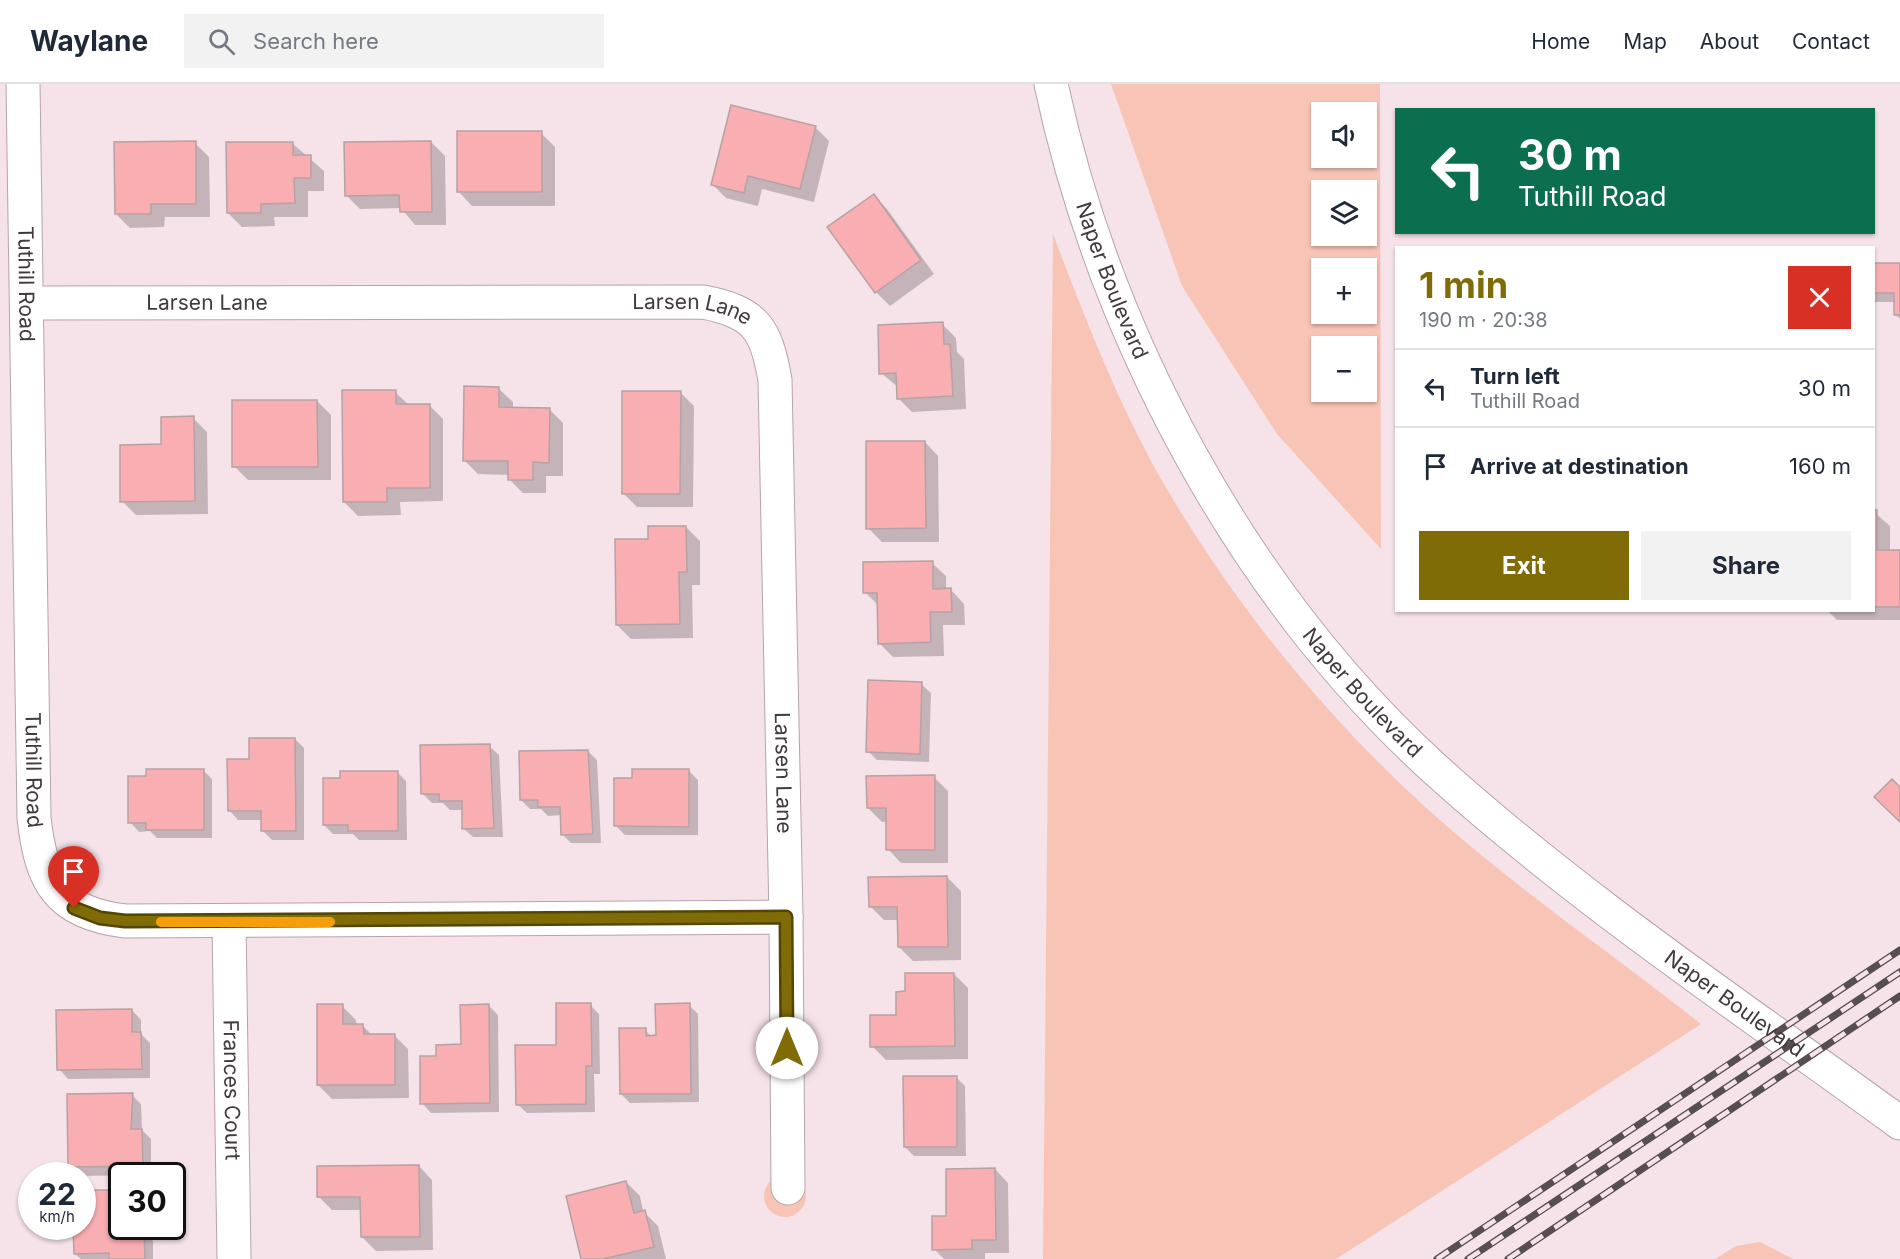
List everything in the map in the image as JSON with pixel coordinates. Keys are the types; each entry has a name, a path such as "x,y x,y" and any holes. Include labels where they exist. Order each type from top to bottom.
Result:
{"street":[{"name":"Tuthill Road","path":"23,84 34,806 38,852 47,878 60,897 74,908 100,918 125,921 786,917"},
{"name":"Naper Boulevard","path":"1051,84 1077,187 1105,271 1137,349 1168,413 1224,512 1322,648 1434,767 1515,837 1900,1123"},
{"name":"Larsen Lane","path":"27,303 703,302 731,307 749,318 763,336 770,350 775,380 786,917 788,1188"},
{"name":"Frances Court","path":"229,922 234,1259"}],"shaded area":[{"path":"1111,84 1380,84 1381,549 1277,434 1182,286"},
{"path":"1053,234 1105,365 1151,461 1196,537 1226,581 1292,667 1363,747 1441,821 1537,899 1701,1024 1336,1259 1043,1259"},
{"path":"785,1175 793,1176 800,1181 805,1188 805,1204 800,1211 793,1216 785,1217 777,1216 770,1211 765,1204 764,1196 765,1188 770,1181 777,1176"},
{"path":"1760,1242 1793,1259 1715,1259 1736,1246"}],"building":[{"path":"731,105 816,126 800,189 748,176 744,193 711,185"},
{"path":"457,131 542,131 542,192 457,192"},
{"path":"196,141 196,204 151,204 151,214 115,214 114,142"},
{"path":"431,141 432,212 400,212 399,195 345,196 344,142"},
{"path":"226,142 293,142 293,155 311,155 311,178 294,178 295,203 261,204 261,213 227,213"},
{"path":"874,194 921,260 875,293 827,227"},
{"path":"1875,263 1900,263 1900,315 1894,315 1894,293 1875,293"},
{"path":"943,322 944,344 950,344 953,396 897,399 896,373 879,374 878,325"},
{"path":"464,386 499,387 499,407 550,408 549,463 533,462 533,480 508,480 508,461 463,461"},
{"path":"342,390 396,390 396,404 430,404 430,488 387,488 387,502 343,502"},
{"path":"622,391 681,391 680,494 622,494"},
{"path":"232,400 317,400 318,467 232,467"},
{"path":"194,416 195,501 120,502 120,445 161,444 161,417"},
{"path":"866,441 925,441 926,528 866,529"},
{"path":"1875,510 1877,510 1877,550 1900,550 1900,607 1875,607"},
{"path":"648,526 686,526 687,572 679,572 680,624 616,625 615,539 648,539"},
{"path":"933,561 933,589 951,588 952,612 930,612 931,642 878,644 877,593 863,593 863,562"},
{"path":"868,680 922,682 920,754 866,752"},
{"path":"249,738 295,738 296,831 261,831 261,811 228,811 227,759 249,759"},
{"path":"490,744 494,828 462,829 462,801 439,801 439,794 421,794 420,745"},
{"path":"588,750 593,834 561,835 560,807 538,807 538,800 520,800 519,751"},
{"path":"146,769 204,769 204,830 146,830 146,823 128,823 128,776 146,776"},
{"path":"632,769 689,769 689,827 614,826 614,778 632,778"},
{"path":"340,771 398,771 398,831 348,831 348,825 323,825 323,778 340,778"},
{"path":"935,775 935,850 886,850 886,808 867,808 866,776"},
{"path":"1892,779 1900,787 1900,822 1874,797"},
{"path":"947,876 948,947 898,947 897,907 869,907 868,877"},
{"path":"905,973 954,973 955,1046 870,1047 870,1015 896,1015 896,992 905,991"},
{"path":"556,1003 591,1003 592,1066 586,1066 586,1104 516,1105 515,1045 556,1045"},
{"path":"690,1003 691,1094 620,1094 619,1028 646,1028 646,1036 656,1035 655,1004"},
{"path":"317,1004 343,1004 343,1024 363,1024 364,1034 395,1034 395,1085 317,1085"},
{"path":"489,1004 490,1103 420,1104 420,1056 436,1056 436,1045 461,1044 460,1005"},
{"path":"132,1009 132,1032 141,1032 142,1069 57,1070 56,1010"},
{"path":"903,1076 957,1076 957,1147 904,1147"},
{"path":"133,1093 131,1129 142,1129 143,1162 108,1162 108,1166 96,1167 96,1162 68,1162 67,1094"},
{"path":"419,1165 420,1237 361,1237 360,1197 317,1197 317,1166"},
{"path":"995,1168 996,1240 972,1240 972,1249 932,1250 932,1216 946,1216 946,1169"},
{"path":"626,1181 634,1213 645,1210 654,1247 603,1259 581,1259 566,1196"},
{"path":"96,1190 108,1190 108,1240 144,1240 145,1259 109,1259 109,1253 74,1254 73,1240 96,1240"}],"railway":[{"path":"1437,1259 1900,950"},
{"path":"1468,1259 1900,972"},
{"path":"1508,1259 1900,996"}],"slow traffic":[{"path":"161,922 330,922"}],"route":[{"path":"74,908 100,918 125,921 786,917 787,1048"}]}
